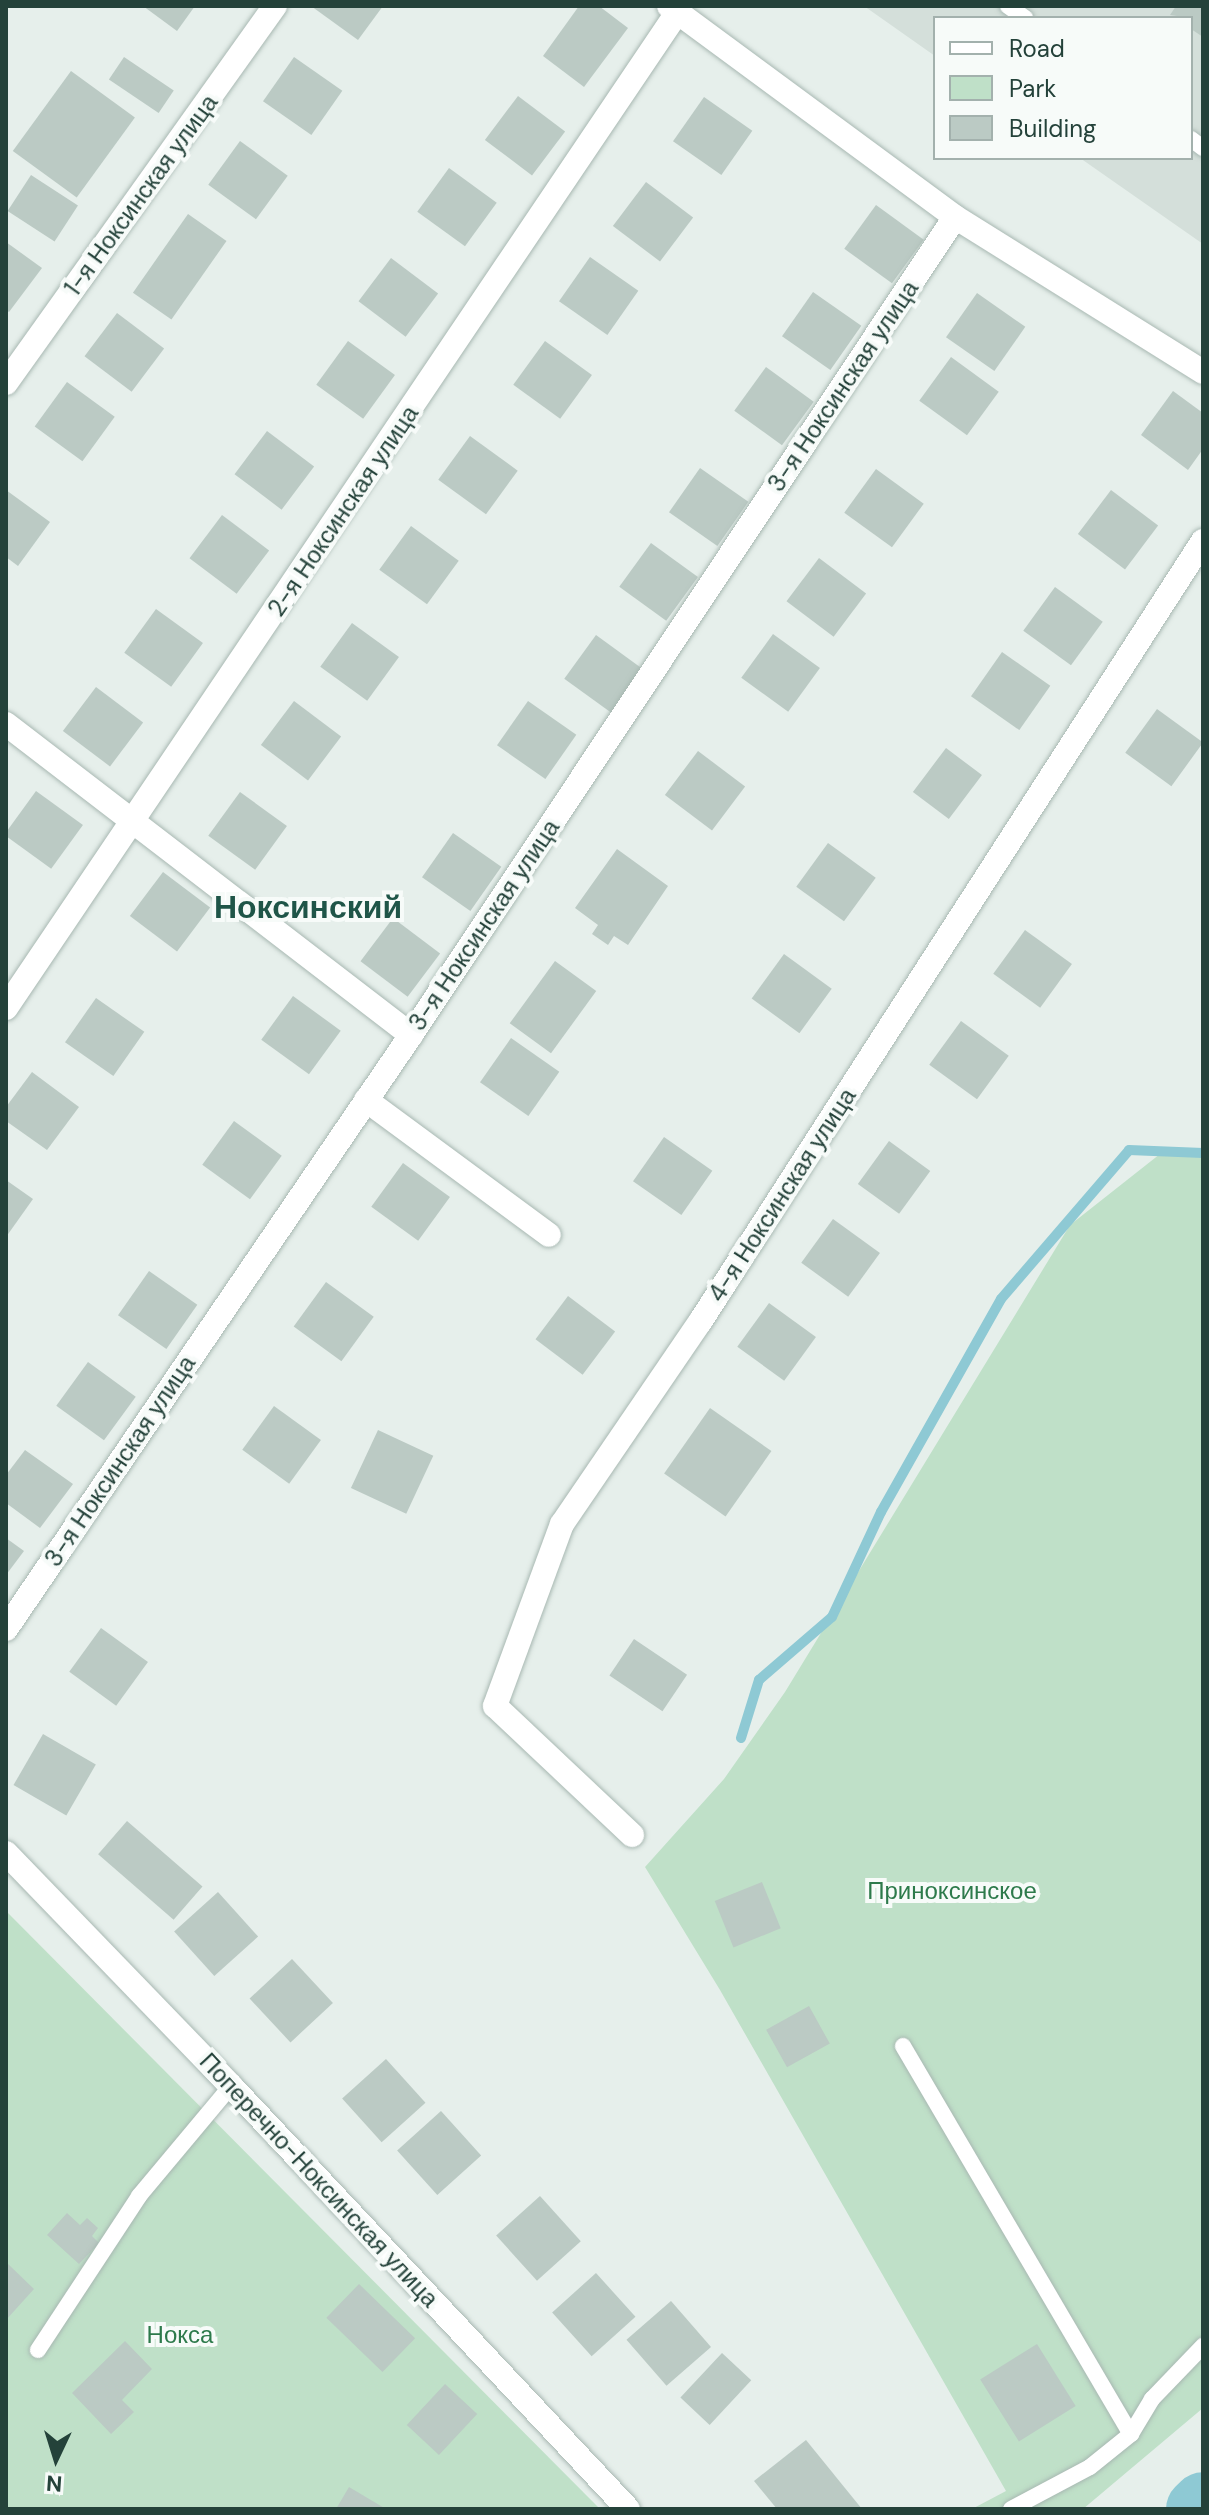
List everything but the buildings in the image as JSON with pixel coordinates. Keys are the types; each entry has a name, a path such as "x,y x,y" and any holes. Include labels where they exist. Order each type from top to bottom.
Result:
{"street":[{"name":"1-я Ноксинская улица","path":"6,383 275,6"},
{"path":"673,9 955,217 1203,372"},
{"name":"2-я Ноксинская улица","path":"6,1008 133,824 673,9"},
{"name":"3-я Ноксинская улица","path":"6,1629 411,1035 955,217"},
{"name":"4-я Ноксинская улица","path":"632,1835 495,1706 562,1524 700,1322 1203,541"},
{"path":"6,724 411,1035"},
{"path":"366,1100 549,1235"},
{"name":"Поперечно-Ноксинская улица","path":"6,1853 231,2086 628,2509"}],"lane":[{"path":"903,2046 1131,2434"},
{"path":"38,2350 139,2196 231,2086"},
{"path":"1011,2509 1090,2467 1131,2434 1152,2399 1203,2346"}],"shaded area":[{"path":"864,6 1203,6 1203,244 1083,160 1193,160 1193,16 933,16 933,55"}],"green space":[{"name":"Приноксинское","path":"1160,1154 1203,1157 1203,2408 1083,2509 972,2509 1006,2491 720,1990 645,1867 724,1779 785,1692 1070,1225"},
{"name":"Нокса","path":"6,1911 600,2509 6,2509"}],"waterway":[{"path":"741,1738 759,1680 832,1617 881,1512 1001,1299 1129,1150 1203,1153"},
{"path":"1197,2509 1203,2503"}],"district":[{"name":"Ноксинский","path":"308,907"}]}
